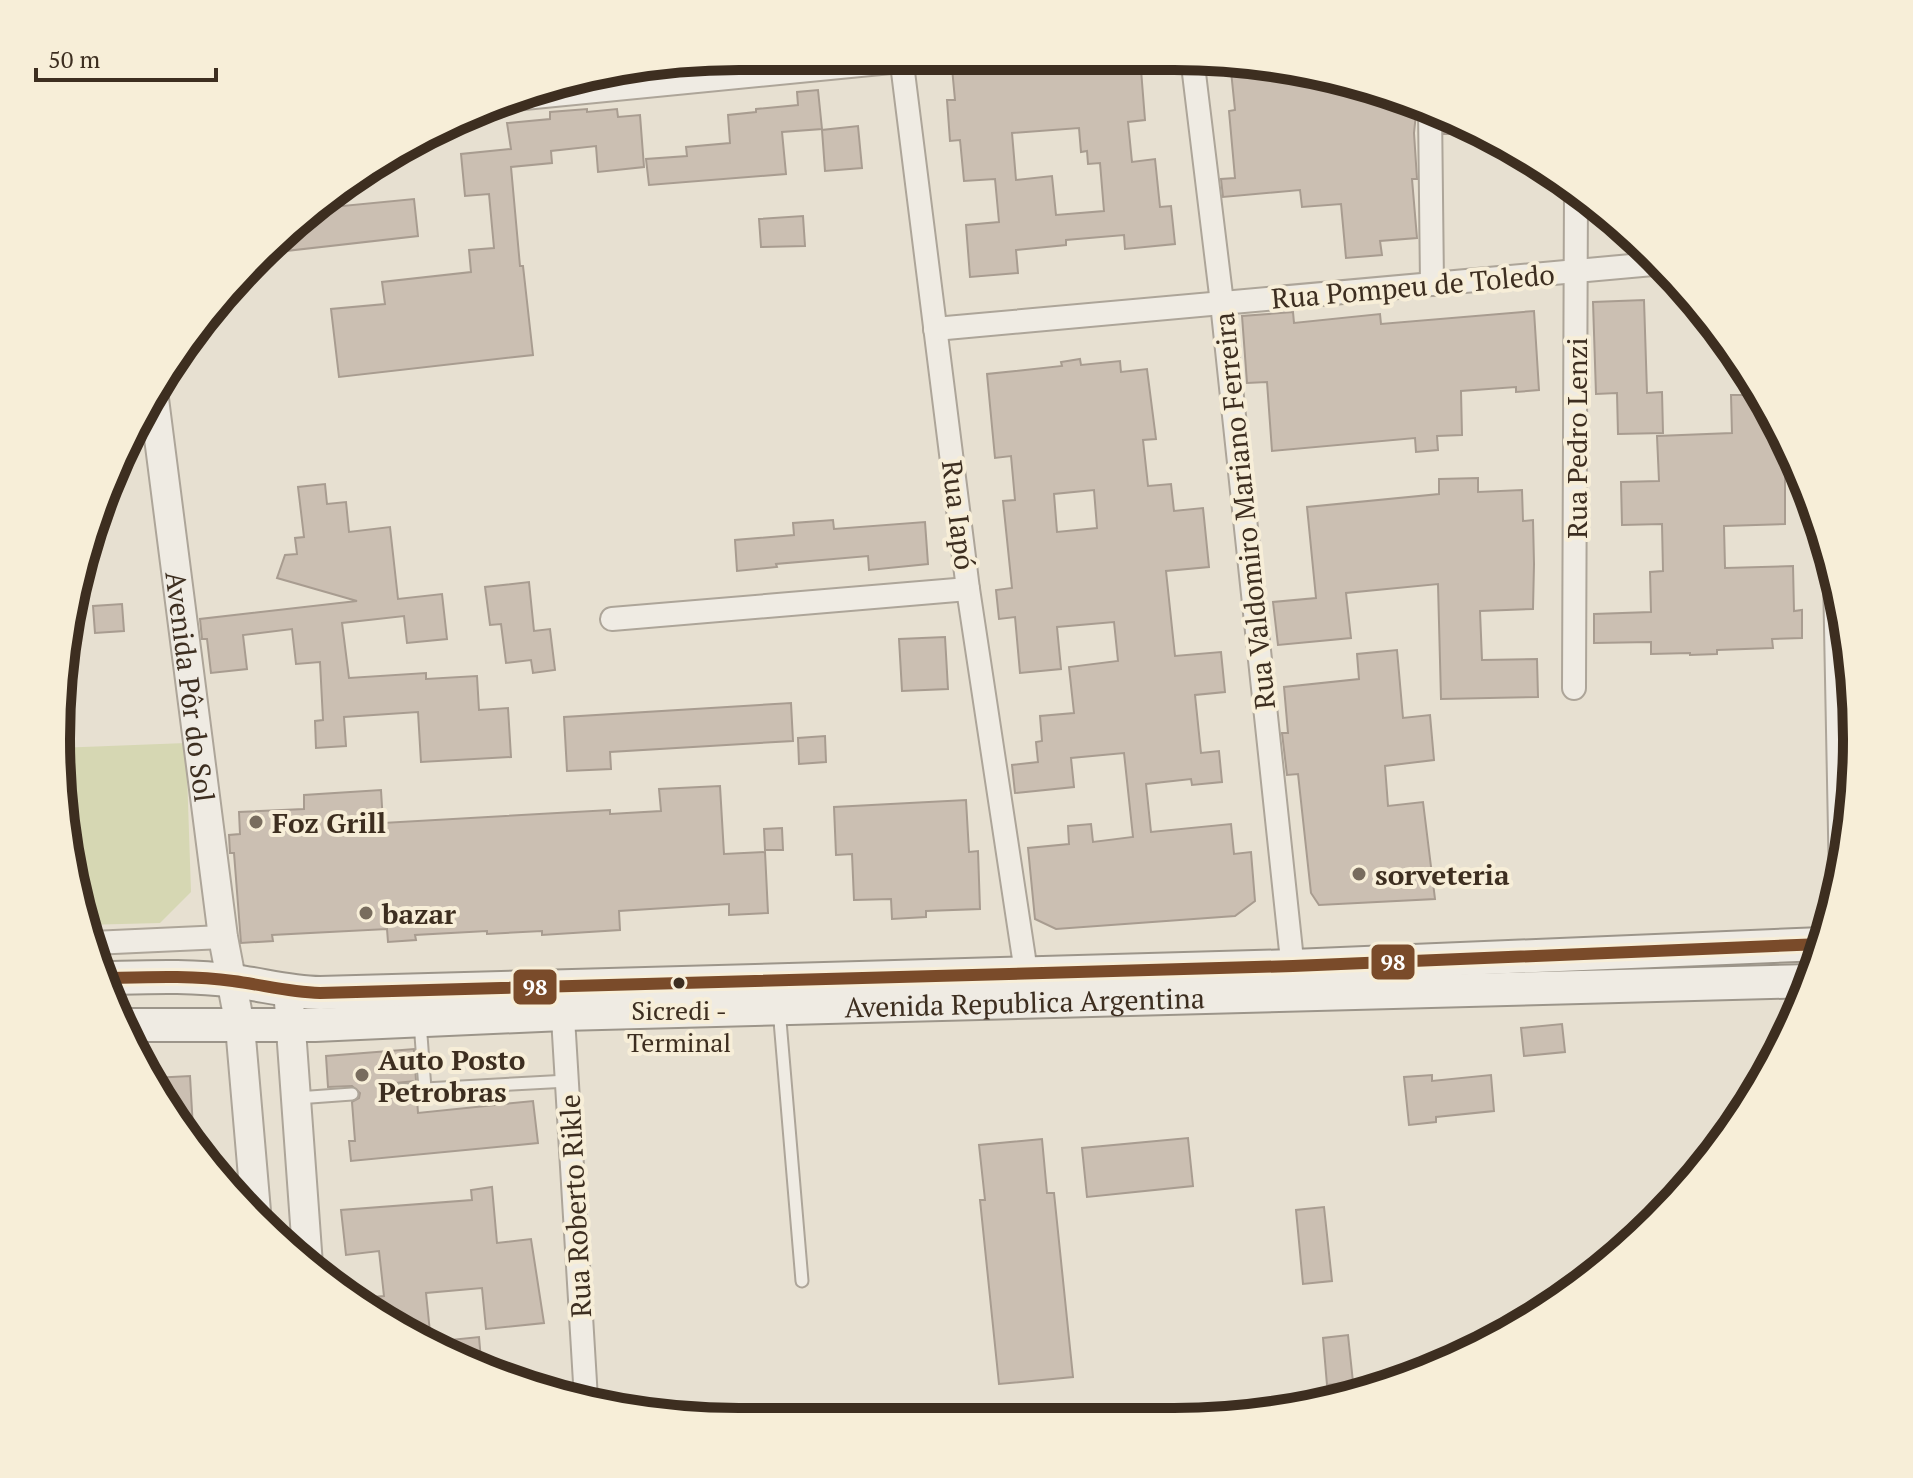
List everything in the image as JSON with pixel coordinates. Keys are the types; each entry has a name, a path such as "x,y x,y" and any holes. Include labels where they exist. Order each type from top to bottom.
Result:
{"main road":[{"name":"Avenida Republica Argentina","path":"1294,981 1810,945"},
{"name":"Avenida Republica Argentina","path":"115,978 177,977 233,981 288,992 779,1008 1028,988"},
{"name":"Avenida Republica Argentina","path":"135,1025 240,1026 420,1021 562,999 1294,981 1797,981"}],"street":[{"path":"564,94 788,70"},
{"name":"Rua Iapó","path":"903,70 968,589 1028,988"},
{"name":"Rua Valdomiro Mariano Ferreira","path":"1194,70 1222,303 1294,981"},
{"path":"1430,121 1432,284"},
{"name":"Rua Pedro Lenzi","path":"1574,688 1576,205"},
{"name":"Rua Pompeu de Toledo","path":"935,329 1646,265"},
{"name":"Avenida Pôr do Sol","path":"156,412 223,937 240,1026 255,1200"},
{"path":"612,619 968,589"},
{"path":"1836,648 1839,805"},
{"path":"102,943 223,937"},
{"path":"288,992 307,1249"},
{"name":"Rua Roberto Rikle","path":"562,999 585,1390"}],"lane":[{"path":"779,1008 802,1281"},
{"path":"420,1021 425,1089"},
{"path":"389,1091 568,1081"},
{"path":"296,1098 352,1094"}],"green space":[{"path":"186,743 191,892 160,923 97,925 76,826 70,747"}],"building":[{"path":"952,70 1141,70 1145,120 1128,122 1132,162 1155,159 1160,207 1171,206 1175,244 1125,249 1124,235 1066,240 1066,245 1016,250 1018,273 970,277 966,225 999,222 995,179 964,181 960,140 950,141 947,100 955,100","holes":["1079,128 1081,152 1087,151 1088,164 1100,163 1104,211 1056,215 1052,176 1016,180 1012,133"]},
{"path":"1231,73 1305,83 1416,116 1417,179 1412,179 1417,238 1380,241 1382,255 1346,258 1341,204 1302,207 1300,190 1223,197 1221,179 1235,178 1229,111 1235,110"},
{"path":"818,90 822,129 782,132 786,174 649,185 646,159 687,156 686,147 730,143 728,115 798,105 797,92"},
{"path":"587,109 587,112 617,109 618,117 640,115 644,167 598,172 596,146 551,151 552,163 511,167 520,266 523,266 533,355 339,377 331,309 385,304 382,282 471,272 469,250 494,248 489,194 465,196 461,154 511,149 507,123 550,119 550,112"},
{"path":"858,126 862,168 825,171 822,130"},
{"path":"1444,127 1459,134 1444,134"},
{"path":"414,199 418,236 282,251 342,201 343,206"},
{"path":"803,216 805,246 761,247 759,219"},
{"path":"1644,300 1647,393 1662,392 1663,433 1618,434 1617,393 1596,394 1593,302"},
{"path":"1534,311 1539,390 1516,392 1516,387 1461,391 1462,435 1437,436 1438,450 1416,452 1415,438 1272,451 1267,382 1247,383 1242,316 1293,312 1294,323 1380,314 1381,324"},
{"path":"1080,359 1081,365 1120,361 1121,372 1147,369 1156,439 1143,440 1148,486 1171,484 1174,511 1203,508 1209,567 1166,571 1175,656 1221,652 1225,692 1195,695 1201,753 1219,751 1222,782 1192,785 1191,779 1146,784 1151,832 1231,824 1234,854 1251,852 1255,901 1235,916 1056,929 1035,919 1028,848 1069,844 1068,826 1091,824 1093,842 1133,837 1124,753 1071,758 1074,787 1015,793 1012,765 1038,762 1036,742 1042,741 1040,716 1074,713 1069,667 1118,661 1114,622 1057,627 1061,669 1020,673 1015,617 999,619 996,590 1012,588 1003,501 1015,500 1011,456 995,458 987,374 1062,366 1061,362","holes":["1094,490 1097,528 1057,532 1054,494"]},
{"path":"1744,390 1785,467 1785,524 1724,526 1725,568 1793,566 1794,611 1802,610 1802,638 1772,639 1773,648 1717,650 1717,654 1690,655 1651,654 1651,642 1594,643 1594,614 1651,612 1650,572 1663,571 1662,524 1622,525 1621,482 1659,481 1657,436 1732,433 1731,395 1744,395"},
{"path":"1478,478 1478,492 1522,490 1523,521 1533,520 1534,564 1533,609 1480,611 1482,660 1537,659 1538,697 1441,699 1438,584 1346,593 1351,638 1278,645 1273,602 1316,598 1307,507 1439,494 1439,479"},
{"path":"325,484 327,504 346,502 349,532 390,527 398,599 442,594 447,639 407,643 404,616 342,623 349,678 426,673 426,679 477,676 479,710 508,708 511,757 421,762 418,712 344,717 346,746 316,748 315,721 323,720 320,662 296,664 292,629 243,635 247,669 211,673 207,639 202,639 200,619 357,601 277,578 285,555 297,554 295,538 304,537 298,487"},
{"path":"833,520 834,529 925,522 928,564 869,570 868,556 776,564 777,567 737,571 735,540 794,535 793,523"},
{"path":"529,582 534,631 550,629 555,670 533,673 531,660 506,663 501,624 490,625 485,587"},
{"path":"122,604 124,631 95,633 93,606"},
{"path":"945,637 948,689 902,691 899,639"},
{"path":"1397,650 1403,718 1430,715 1434,760 1385,766 1388,806 1423,802 1435,899 1319,905 1311,893 1298,774 1287,775 1282,733 1288,733 1284,687 1359,679 1357,654"},
{"path":"791,703 793,741 610,752 611,769 567,771 564,717"},
{"path":"825,736 826,762 799,764 798,738"},
{"path":"720,786 724,854 765,852 768,913 729,915 729,904 619,911 620,930 542,935 542,931 487,934 487,931 415,935 416,940 388,942 387,929 272,935 273,941 241,943 234,853 230,853 229,835 240,834 239,812 304,809 304,795 381,790 383,823 610,810 610,814 661,811 659,789"},
{"path":"966,800 969,852 978,851 980,909 926,911 926,917 892,919 891,899 854,900 852,854 836,855 834,807"},
{"path":"782,828 783,850 765,850 764,829"},
{"path":"1562,1024 1565,1052 1524,1056 1521,1028"},
{"path":"414,1049 416,1081 385,1084 381,1091 385,1098 417,1098 418,1113 533,1101 538,1143 351,1161 349,1141 355,1141 352,1102 359,1098 360,1093 352,1086 328,1087 326,1056"},
{"path":"1432,1075 1432,1081 1491,1075 1494,1111 1436,1117 1436,1122 1409,1125 1404,1077"},
{"path":"190,1076 193,1125 183,1111 162,1078"},
{"path":"1188,1138 1193,1186 1087,1197 1082,1148"},
{"path":"1042,1139 1047,1193 1054,1193 1073,1377 999,1384 980,1200 985,1200 979,1145"},
{"path":"492,1187 497,1243 531,1239 544,1323 486,1329 482,1288 426,1293 430,1332 371,1297 384,1296 379,1251 346,1255 341,1210 472,1200 471,1190"},
{"path":"1324,1207 1332,1281 1303,1284 1296,1210"},
{"path":"1348,1335 1353,1382 1327,1385 1323,1338"},
{"path":"479,1337 481,1356 446,1340"}],"transit line":[{"name":"98","path":"115,978 202,978 320,993 1293,966 1810,945"}],"place":[{"name":"Foz Grill","path":"256,822"},
{"name":"sorveteria","path":"1359,874"},
{"name":"bazar","path":"366,913"},
{"name":"Sicredi - Terminal","path":"679,983"},
{"name":"Auto Posto Petrobras","path":"362,1075"}]}
